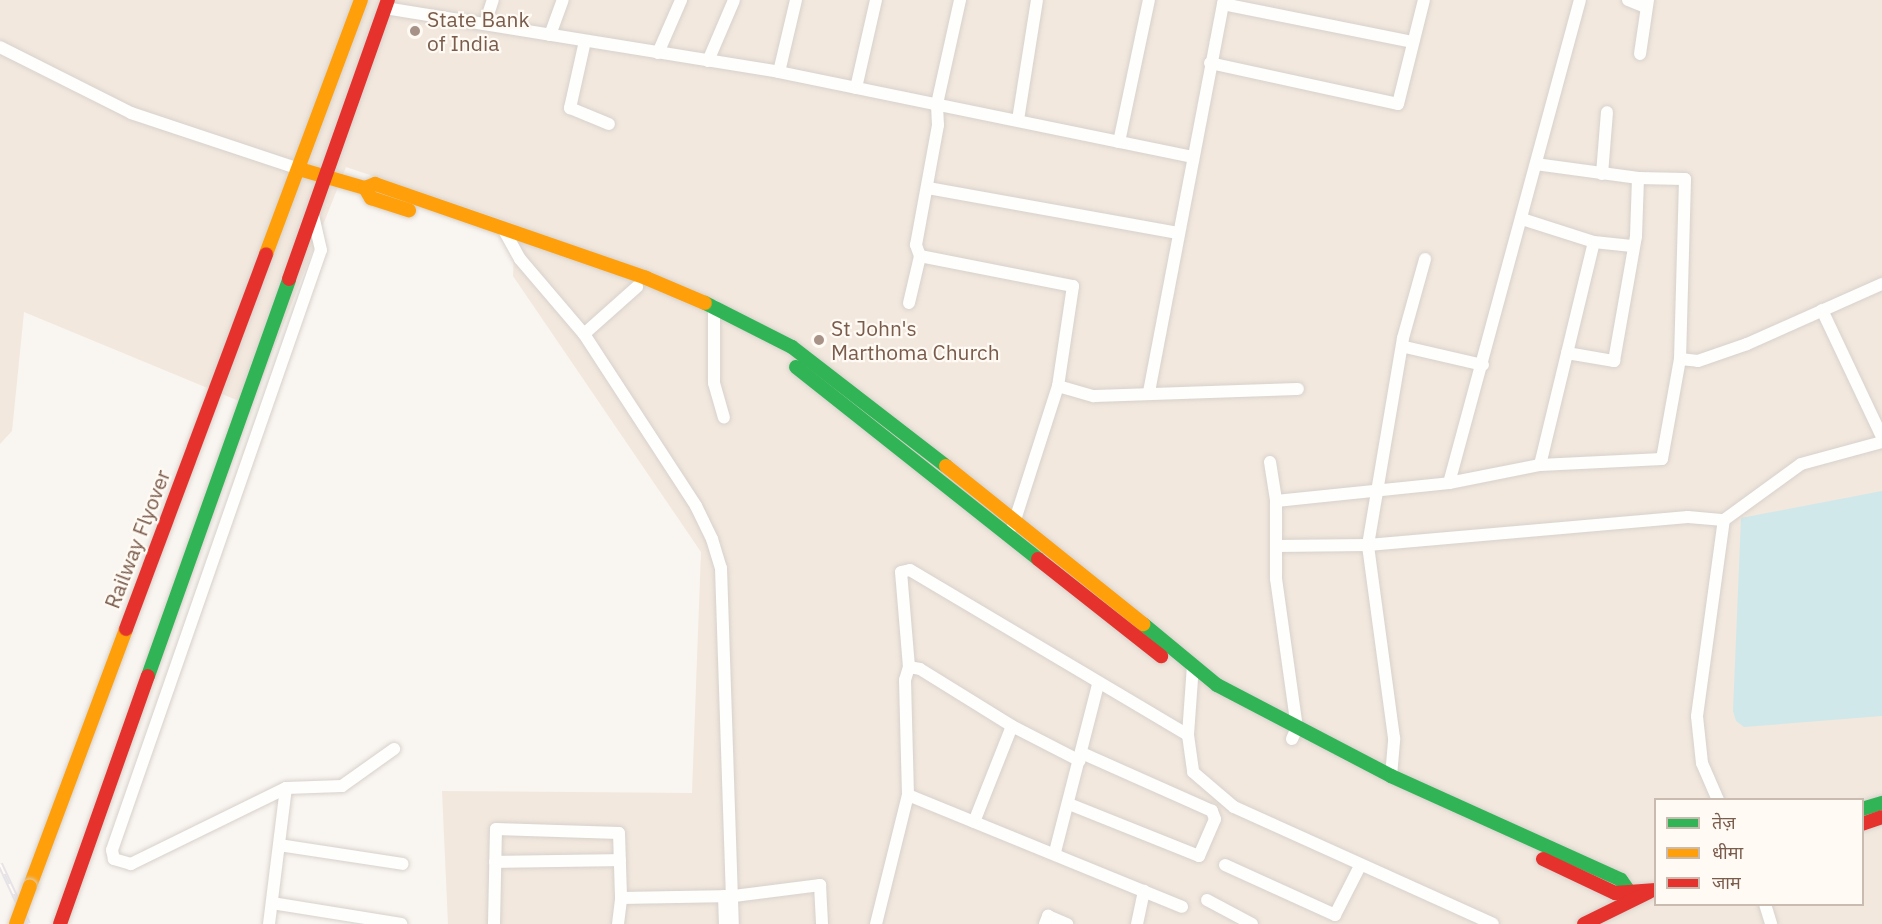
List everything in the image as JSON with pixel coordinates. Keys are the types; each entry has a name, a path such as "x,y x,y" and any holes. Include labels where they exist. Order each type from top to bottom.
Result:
{"main road":[{"name":"Railway Flyover","path":"16,924 361,0"},
{"path":"60,924 295,256 387,4"},
{"path":"299,169 365,188 375,184 505,232 646,279 792,348 1015,520 1217,685 1294,734 1615,893 1628,890 1653,891"},
{"path":"365,188 371,198 714,312 795,366 1010,538 1226,705 1621,879 1628,890"},
{"path":"1864,809 1882,803"},
{"path":"1864,824 1882,817"},
{"path":"1588,923 1653,891"}],"street":[{"path":"485,24 493,0"},
{"path":"550,35 563,0"},
{"path":"658,53 681,0"},
{"path":"708,61 734,0"},
{"path":"779,72 796,0"},
{"path":"856,88 876,0"},
{"path":"909,303 920,256 916,245 938,125 937,104 960,0"},
{"path":"1018,120 1037,0"},
{"path":"1119,142 1149,0"},
{"path":"1210,63 1398,104 1424,0"},
{"path":"1449,483 1580,0"},
{"path":"1628,0 1647,3 1640,54"},
{"path":"1149,392 1210,63 1224,2 1413,42"},
{"path":"387,4 485,24 779,72 1192,157"},
{"path":"585,41 570,108 609,124"},
{"path":"0,47 131,113 299,169"},
{"path":"1602,174 1607,112"},
{"path":"1276,501 1449,483 1540,465 1662,459 1680,359 1685,179 1638,178 1536,164"},
{"path":"1567,353 1614,361 1632,246 1638,178"},
{"path":"928,188 1178,233"},
{"path":"312,213 321,250 112,850 114,859 131,864 286,788 342,786 394,749"},
{"path":"1522,219 1594,242 1632,246"},
{"path":"505,232 512,245 584,334 696,506 721,568 729,896 734,924"},
{"path":"1540,465 1594,242"},
{"path":"920,256 1073,286 1058,386 1010,538"},
{"path":"1391,776 1394,738 1368,545 1405,347 1403,338 1425,259"},
{"path":"1680,359 1698,361 1882,284"},
{"path":"584,334 637,287"},
{"path":"1822,310 1882,437"},
{"path":"714,312 714,382 724,418"},
{"path":"1405,347 1483,364"},
{"path":"1058,386 1094,396 1149,392 1298,389"},
{"path":"1276,546 1368,545 1689,517 1724,520 1801,464 1882,442"},
{"path":"1270,462 1276,501 1276,579 1294,734"},
{"path":"1717,798 1702,763 1697,716 1724,520"},
{"path":"876,924 908,795 905,680 909,667 899,583 901,572 910,570 1098,684 1188,735"},
{"path":"1193,665 1188,735 1193,772 1234,807 1359,866 1494,924"},
{"path":"909,667 920,669 1012,726 1212,811 1215,819 1199,856 1069,804"},
{"path":"1055,852 1098,684"},
{"path":"974,822 1012,726"},
{"path":"269,924 286,788"},
{"path":"908,795 1055,852 1182,907"},
{"path":"494,924 496,829 620,833 621,898 618,924"},
{"path":"279,845 403,864"},
{"path":"495,862 620,860"},
{"path":"1225,865 1335,915 1359,866"},
{"path":"621,898 729,896 820,885 822,924"},
{"path":"1137,924 1144,891"},
{"path":"724,924 729,896"},
{"path":"1207,900 1252,924"},
{"path":"272,903 401,924"},
{"path":"1766,906 1771,924"},
{"path":"1045,924 1048,916 1067,924"}],"shaded area":[{"path":"0,0 1882,0 1882,924 448,924 442,791 692,793 701,552 513,276 515,224 346,167 251,406 24,312 12,431 0,444"}],"water":[{"path":"1882,491 1882,716 1744,727 1736,721 1733,711 1741,518"}],"railway":[{"path":"0,864 28,924"}],"traffic: fast":[{"path":"148,676 289,279"},
{"path":"705,303 792,347 946,466"},
{"path":"796,367 1038,559"},
{"path":"1143,624 1217,685 1391,776 1621,880 1628,890"},
{"path":"1864,808 1882,803"}],"traffic: slow":[{"path":"266,254 361,0"},
{"path":"299,169 365,188 375,184 646,278 705,303"},
{"path":"365,188 371,198 409,210"},
{"path":"946,466 1143,624"},
{"path":"30,886 126,629"},
{"path":"16,924 30,886"}],"traffic: jam":[{"path":"289,279 388,0"},
{"path":"126,629 266,254"},
{"path":"1038,559 1161,656"},
{"path":"60,924 148,676"},
{"path":"1864,823 1882,817"},
{"path":"1543,859 1615,893 1654,890"},
{"path":"1584,924 1649,892"}],"place":[{"name":"State Bank of India","path":"415,31"},
{"name":"St John's Marthoma Church","path":"819,340"}]}
